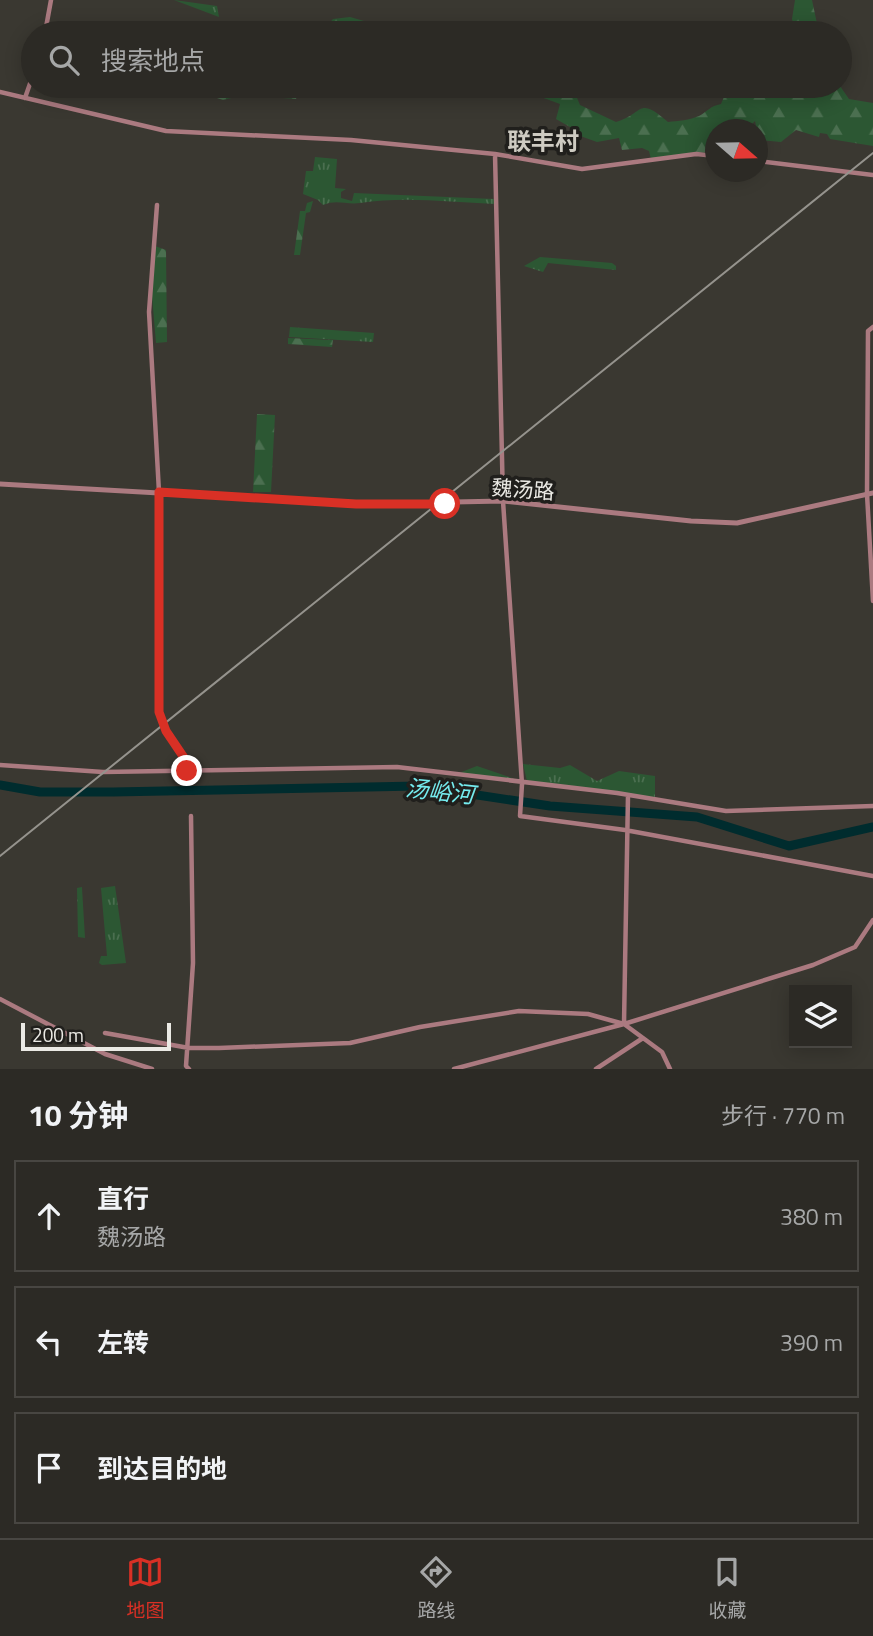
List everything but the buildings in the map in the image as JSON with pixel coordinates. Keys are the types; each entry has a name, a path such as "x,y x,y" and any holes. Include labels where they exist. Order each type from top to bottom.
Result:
{"street":[{"path":"47,21 51,0"},
{"path":"0,92 21,97"},
{"path":"25,98 166,131 351,140 495,154 582,169 705,155"},
{"path":"495,154 503,501 522,787 520,816 625,830 873,876"},
{"path":"768,162 873,174"},
{"path":"157,205 149,312 159,492 159,712 166,731 193,771"},
{"path":"873,327 869,331 873,601"},
{"name":"魏汤路","path":"0,484 356,504 503,501 691,521 737,523 870,494"},
{"path":"0,765 103,772 397,767 522,787 628,795 747,813 873,806"},
{"path":"624,1024 628,843 625,830 628,795"},
{"path":"189,1069 186,1066 193,963 191,816"},
{"path":"454,1069 624,1024 813,965 855,947 873,920"},
{"path":"0,999 105,1054 152,1069"},
{"path":"105,1033 189,1048 350,1043 420,1027 519,1011 588,1014 624,1024 662,1052 670,1069"},
{"path":"596,1069 643,1038"}],"green space":[{"path":"174,0 217,6 219,17"},
{"path":"795,0 812,0 816,21 792,19"},
{"path":"350,17 364,21 331,21"},
{"path":"544,98 577,98 580,105 616,122 645,108 651,109 668,122 699,116 721,104 724,98 848,98 873,103 873,146 830,139 827,134 820,133 819,137 796,130 781,142 768,141 768,119 705,119 705,152 651,159 649,151 642,148 622,150 619,138 597,142 572,133 570,127 556,119 560,104"},
{"path":"315,157 337,159 335,188 346,189 341,192 341,198 352,201 354,193 494,199 495,204 410,200 333,202 323,205 303,194 306,171 313,171"},
{"path":"313,201 310,212 306,213 300,255 294,255 300,211 305,211 307,203"},
{"path":"155,246 166,250 167,342 156,343 152,296"},
{"path":"540,257 612,263 616,270 548,263 543,272 524,266"},
{"path":"290,327 374,333 373,342 289,337"},
{"path":"288,338 333,340 332,347 288,344"},
{"path":"257,414 275,415 271,492 253,492"},
{"path":"523,764 560,768 570,765 597,781 619,771 655,776 655,798 527,781"},
{"path":"477,766 515,779 459,773"},
{"path":"115,886 126,963 102,965 99,963 101,956 107,956 101,888"},
{"path":"82,887 85,938 78,937 77,888"}],"waterway":[{"name":"汤峪河","path":"0,785 40,792 418,786 550,806 697,817 789,846 873,827"}],"railway":[{"path":"0,856 873,153"}],"district":[{"name":"联丰村","path":"543,141"}],"route":[{"path":"187,771 193,771 166,731 159,712 159,492 356,504 445,504"}]}
